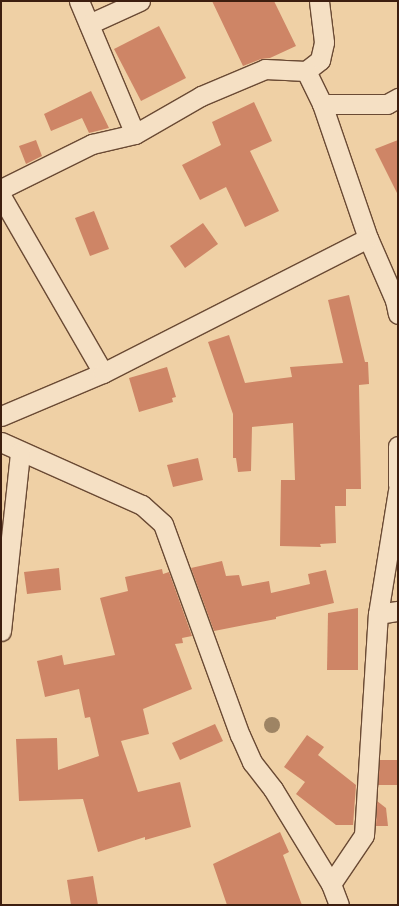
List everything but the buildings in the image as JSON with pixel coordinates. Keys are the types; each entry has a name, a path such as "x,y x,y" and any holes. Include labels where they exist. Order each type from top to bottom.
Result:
{"street":[{"path":"79,1 135,134"},
{"path":"89,24 140,1"},
{"path":"1,189 92,144 135,134 201,96 265,69 306,71 320,60 324,42 319,1"},
{"path":"306,71 322,104 368,238 395,300 398,314"},
{"path":"322,104 387,104 398,98"},
{"path":"1,196 103,373"},
{"path":"1,416 103,373 368,238"},
{"path":"1,442 142,505 163,524 240,735 252,762 273,789 331,884 339,905"},
{"path":"398,451 398,485"},
{"path":"1,631 20,452"},
{"path":"331,884 364,835 378,614 398,491"},
{"path":"378,614 398,612"}]}
